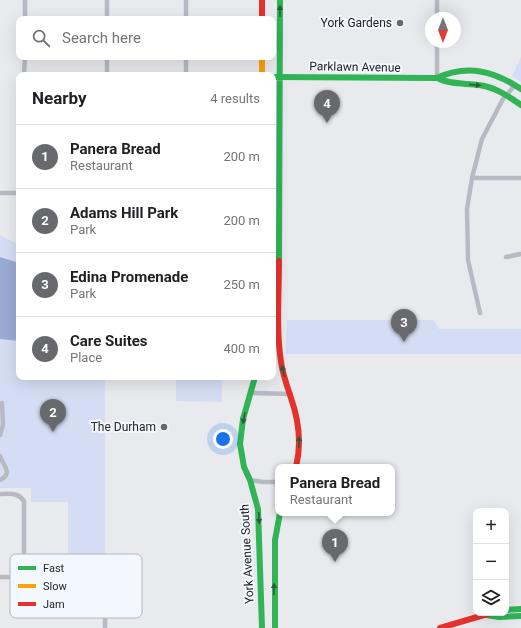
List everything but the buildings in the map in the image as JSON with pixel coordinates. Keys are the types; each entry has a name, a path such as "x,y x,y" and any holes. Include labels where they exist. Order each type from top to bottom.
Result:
{"street":[{"path":"25,0 25,16"},
{"path":"107,0 107,16"},
{"path":"186,0 186,16"},
{"path":"262,0 262,16"},
{"path":"280,0 276,77 276,263 279,346 284,376 292,394 298,416 300,441 296,464"},
{"path":"437,0 437,12"},
{"path":"437,48 437,78"},
{"path":"24,60 24,72"},
{"path":"107,60 107,72"},
{"path":"186,60 186,72"},
{"path":"262,60 262,72"},
{"name":"Parklawn Avenue","path":"437,78 446,73 478,72 504,78 521,89"},
{"name":"Parklawn Avenue","path":"276,77 437,78 446,83 472,84 489,87 507,95 521,105"},
{"path":"480,313 469,263 467,209 472,178 482,139 507,95 515,85"},
{"path":"472,178 521,178"},
{"path":"0,193 16,193"},
{"path":"506,256 521,254"},
{"name":"York Avenue South","path":"254,380 243,419 240,444 244,468 250,480 258,509 262,628"},
{"path":"250,393 292,394"},
{"path":"0,435 3,425 2,404"},
{"path":"0,456 7,470 5,477 0,480"},
{"path":"250,480 275,482"},
{"path":"0,494 15,494 20,496 24,501 24,554"},
{"name":"York Avenue South","path":"275,628 275,540 279,516"},
{"path":"509,610 521,609"},
{"path":"440,628 480,616"},
{"path":"495,616 521,616"},
{"path":"105,618 105,628"}],"shaded area":[{"path":"521,57 521,82 512,76"},
{"path":"0,235 16,243 16,380 105,380 105,554 68,554 68,502 31,502 31,488 0,488"},
{"path":"287,320 434,320 439,329 521,329 521,354 286,354"},
{"path":"176,380 222,380 222,402 176,401"}],"water":[{"path":"0,257 16,262 16,341 0,339"}],"traffic: fast":[{"path":"279,261 280,0"},
{"path":"276,77 437,78 459,71 470,71 490,74 521,89"},
{"path":"437,78 453,83 485,86 506,95 521,105"},
{"path":"254,380 243,419 240,444 244,467 250,480 258,509 262,628"},
{"path":"275,628 275,540 279,516"},
{"path":"509,610 521,609"},
{"path":"492,616 521,616"}],"traffic: slow":[{"path":"262,60 262,72"}],"traffic: jam":[{"path":"262,0 262,16"},
{"path":"279,261 279,350 283,371 298,424 299,449 297,464"},
{"path":"440,628 481,616"}],"place":[{"name":"York Gardens","path":"400,23"},
{"name":"Care Suites","path":"327,123"},
{"name":"Edina Promenade","path":"404,342"},
{"name":"The Durham","path":"164,427"},
{"name":"Adams Hill Park","path":"53,432"},
{"name":"Panera Bread","path":"335,562"}]}
